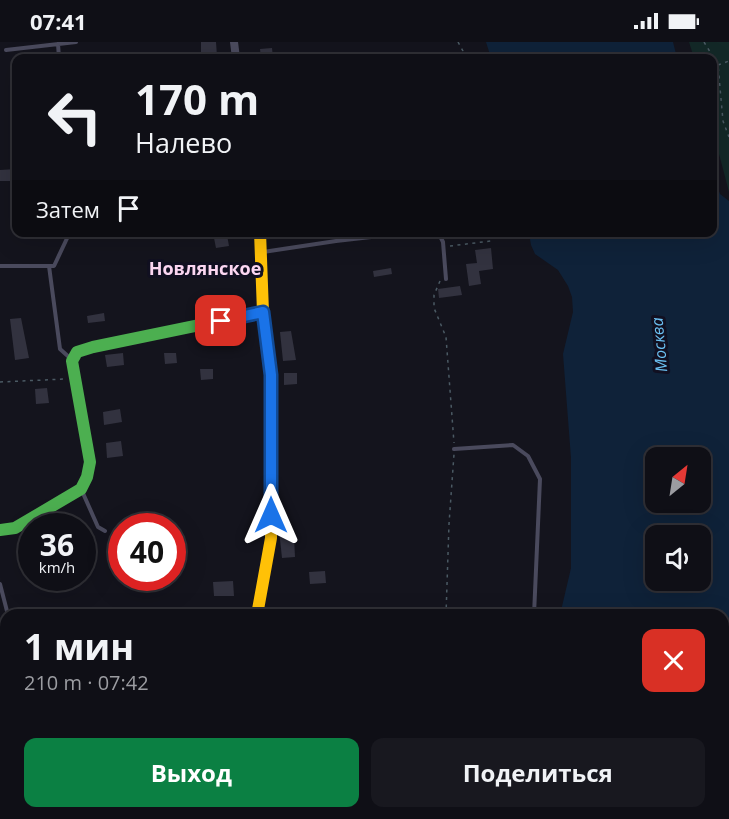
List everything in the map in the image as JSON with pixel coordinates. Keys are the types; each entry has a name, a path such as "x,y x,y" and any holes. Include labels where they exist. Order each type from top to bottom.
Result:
{"street":[{"path":"259,609 271,538 271,375 263,312 260,237"},
{"path":"0,530 15,528 81,489 87,477 90,462 72,361 77,352 263,312"}],"lane":[{"path":"6,50 76,42"},
{"path":"58,44 58,54"},
{"path":"0,266 54,266 68,237"},
{"path":"262,252 377,237"},
{"path":"440,237 444,247 446,277"},
{"path":"48,266 60,349 72,361"},
{"path":"454,449 513,445 528,456 540,479 534,609"},
{"path":"81,489 98,527 105,531"},
{"path":"0,584 6,609"}],"path":[{"path":"729,62 718,65 723,121 729,137"},
{"path":"444,247 491,241 490,237"},
{"path":"446,277 436,288 434,308 446,337 454,449 446,609"},
{"path":"0,382 75,378"}],"green space":[{"path":"689,42 729,42 729,192 717,146 717,54 693,54"}],"water":[{"path":"486,42 673,42 676,54 490,54"},
{"name":"Москва","path":"717,186 720,194 729,201 729,609 561,609 571,568 571,458 563,354 573,312 572,297 558,270 535,254 530,237 717,237"}],"building":[{"path":"201,42 216,42 217,54 201,54"},
{"path":"272,48 273,54 261,54 260,49"},
{"path":"12,169 12,181 0,181 0,170"},
{"path":"227,237 229,246 216,248 214,238"},
{"path":"491,248 493,269 479,271 481,284 469,286 466,264 477,263 475,250"},
{"path":"391,268 392,274 374,277 373,271"},
{"path":"460,286 462,295 439,298 438,289"},
{"path":"208,298 211,313 201,315 199,300"},
{"path":"104,313 105,321 88,323 87,316"},
{"path":"21,318 29,358 15,360 10,319"},
{"path":"291,331 296,360 283,361 280,332"},
{"path":"123,353 124,365 107,367 105,355"},
{"path":"164,353 176,353 177,363 165,364"},
{"path":"200,369 213,369 213,379 201,380"},
{"path":"284,373 297,373 297,384 284,385"},
{"path":"47,388 49,403 36,404 35,389"},
{"path":"120,409 122,422 104,425 103,412"},
{"path":"121,441 123,456 107,458 106,443"},
{"path":"288,529 288,535 294,537 295,557 282,558 279,530"},
{"path":"325,571 326,583 310,584 309,572"},
{"path":"233,581 234,596 214,596 213,582"}],"traffic: fast":[{"path":"0,530 15,528 81,489 87,477 90,462 72,361 77,352 263,312"}],"traffic: slow":[{"path":"258,609 271,538 271,375 263,312 260,237"}],"district":[{"name":"Новлянское","path":"205,268"}],"route":[{"path":"221,321 263,312 271,375 271,515"}]}
